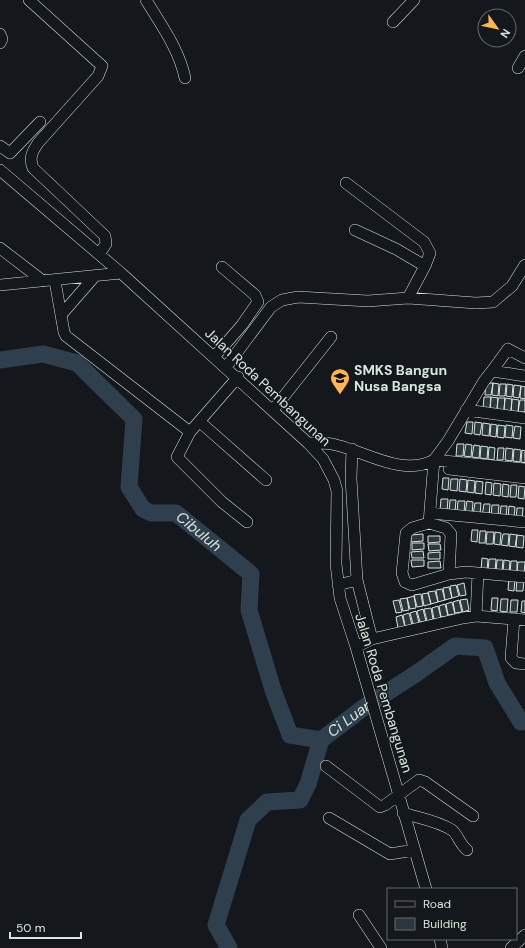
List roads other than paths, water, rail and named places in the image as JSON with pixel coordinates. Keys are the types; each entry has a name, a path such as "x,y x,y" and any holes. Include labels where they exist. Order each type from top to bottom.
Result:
{"street":[{"path":"29,0 102,66 98,76 38,143 31,154 30,161 32,168 105,236 106,244 99,254"},
{"path":"146,0 173,44 182,64 185,78"},
{"path":"393,22 410,1"},
{"path":"0,34 2,39 0,43"},
{"path":"518,68 525,56"},
{"path":"0,146 10,153 40,122"},
{"name":"Jalan Roda Pembangunan","path":"0,170 121,273 238,377 323,459 334,480 337,491 336,564 342,608 356,647 426,888"},
{"path":"346,183 424,242 430,253 425,266 408,298"},
{"path":"355,230 396,249 425,266"},
{"path":"0,248 43,281"},
{"path":"226,367 272,307 282,300 298,297 368,301 408,298 476,304 493,302 521,280 525,265"},
{"path":"214,357 242,325 258,302 255,296 222,267"},
{"path":"0,285 55,281 121,273"},
{"path":"61,315 95,276"},
{"path":"55,281 66,336 190,432"},
{"path":"272,410 331,337"},
{"path":"429,518 432,463 484,381 508,349 525,358"},
{"path":"492,371 525,376"},
{"path":"238,377 190,432 178,454 178,459 222,502 247,522"},
{"path":"466,410 525,418"},
{"path":"200,422 266,480"},
{"path":"308,443 328,443 352,449 386,463 411,466 432,463 525,469"},
{"path":"352,449 351,478 357,580 372,639"},
{"path":"432,463 525,478"},
{"path":"429,518 446,528 451,534 450,574"},
{"path":"525,522 429,518 406,533 402,573 403,579 408,585 450,574 478,573 525,577"},
{"path":"476,616 478,573"},
{"path":"338,585 357,580"},
{"path":"356,647 372,639 476,616 525,620"},
{"path":"514,618 511,658 516,663 525,664"},
{"path":"326,766 380,807 399,795 416,781 422,780 473,816"},
{"path":"403,812 441,825 452,831 456,835 460,845 467,850"},
{"path":"329,818 390,854 414,850"},
{"path":"359,915 381,948"},
{"path":"512,948 525,935"}],"waterway":[{"name":"Cibuluh","path":"0,360 43,354 77,363 134,419 129,487 143,509 151,513 176,513 251,574 249,610 273,690 290,735 321,740"},
{"name":"Ci Luar","path":"229,948 216,925 248,820 267,802 300,800 308,784 321,740 363,708 455,646 485,648 497,683 521,722 525,721"}],"place":[{"name":"SMKS Bangun Nusa Bangsa","path":"340,395"}]}
